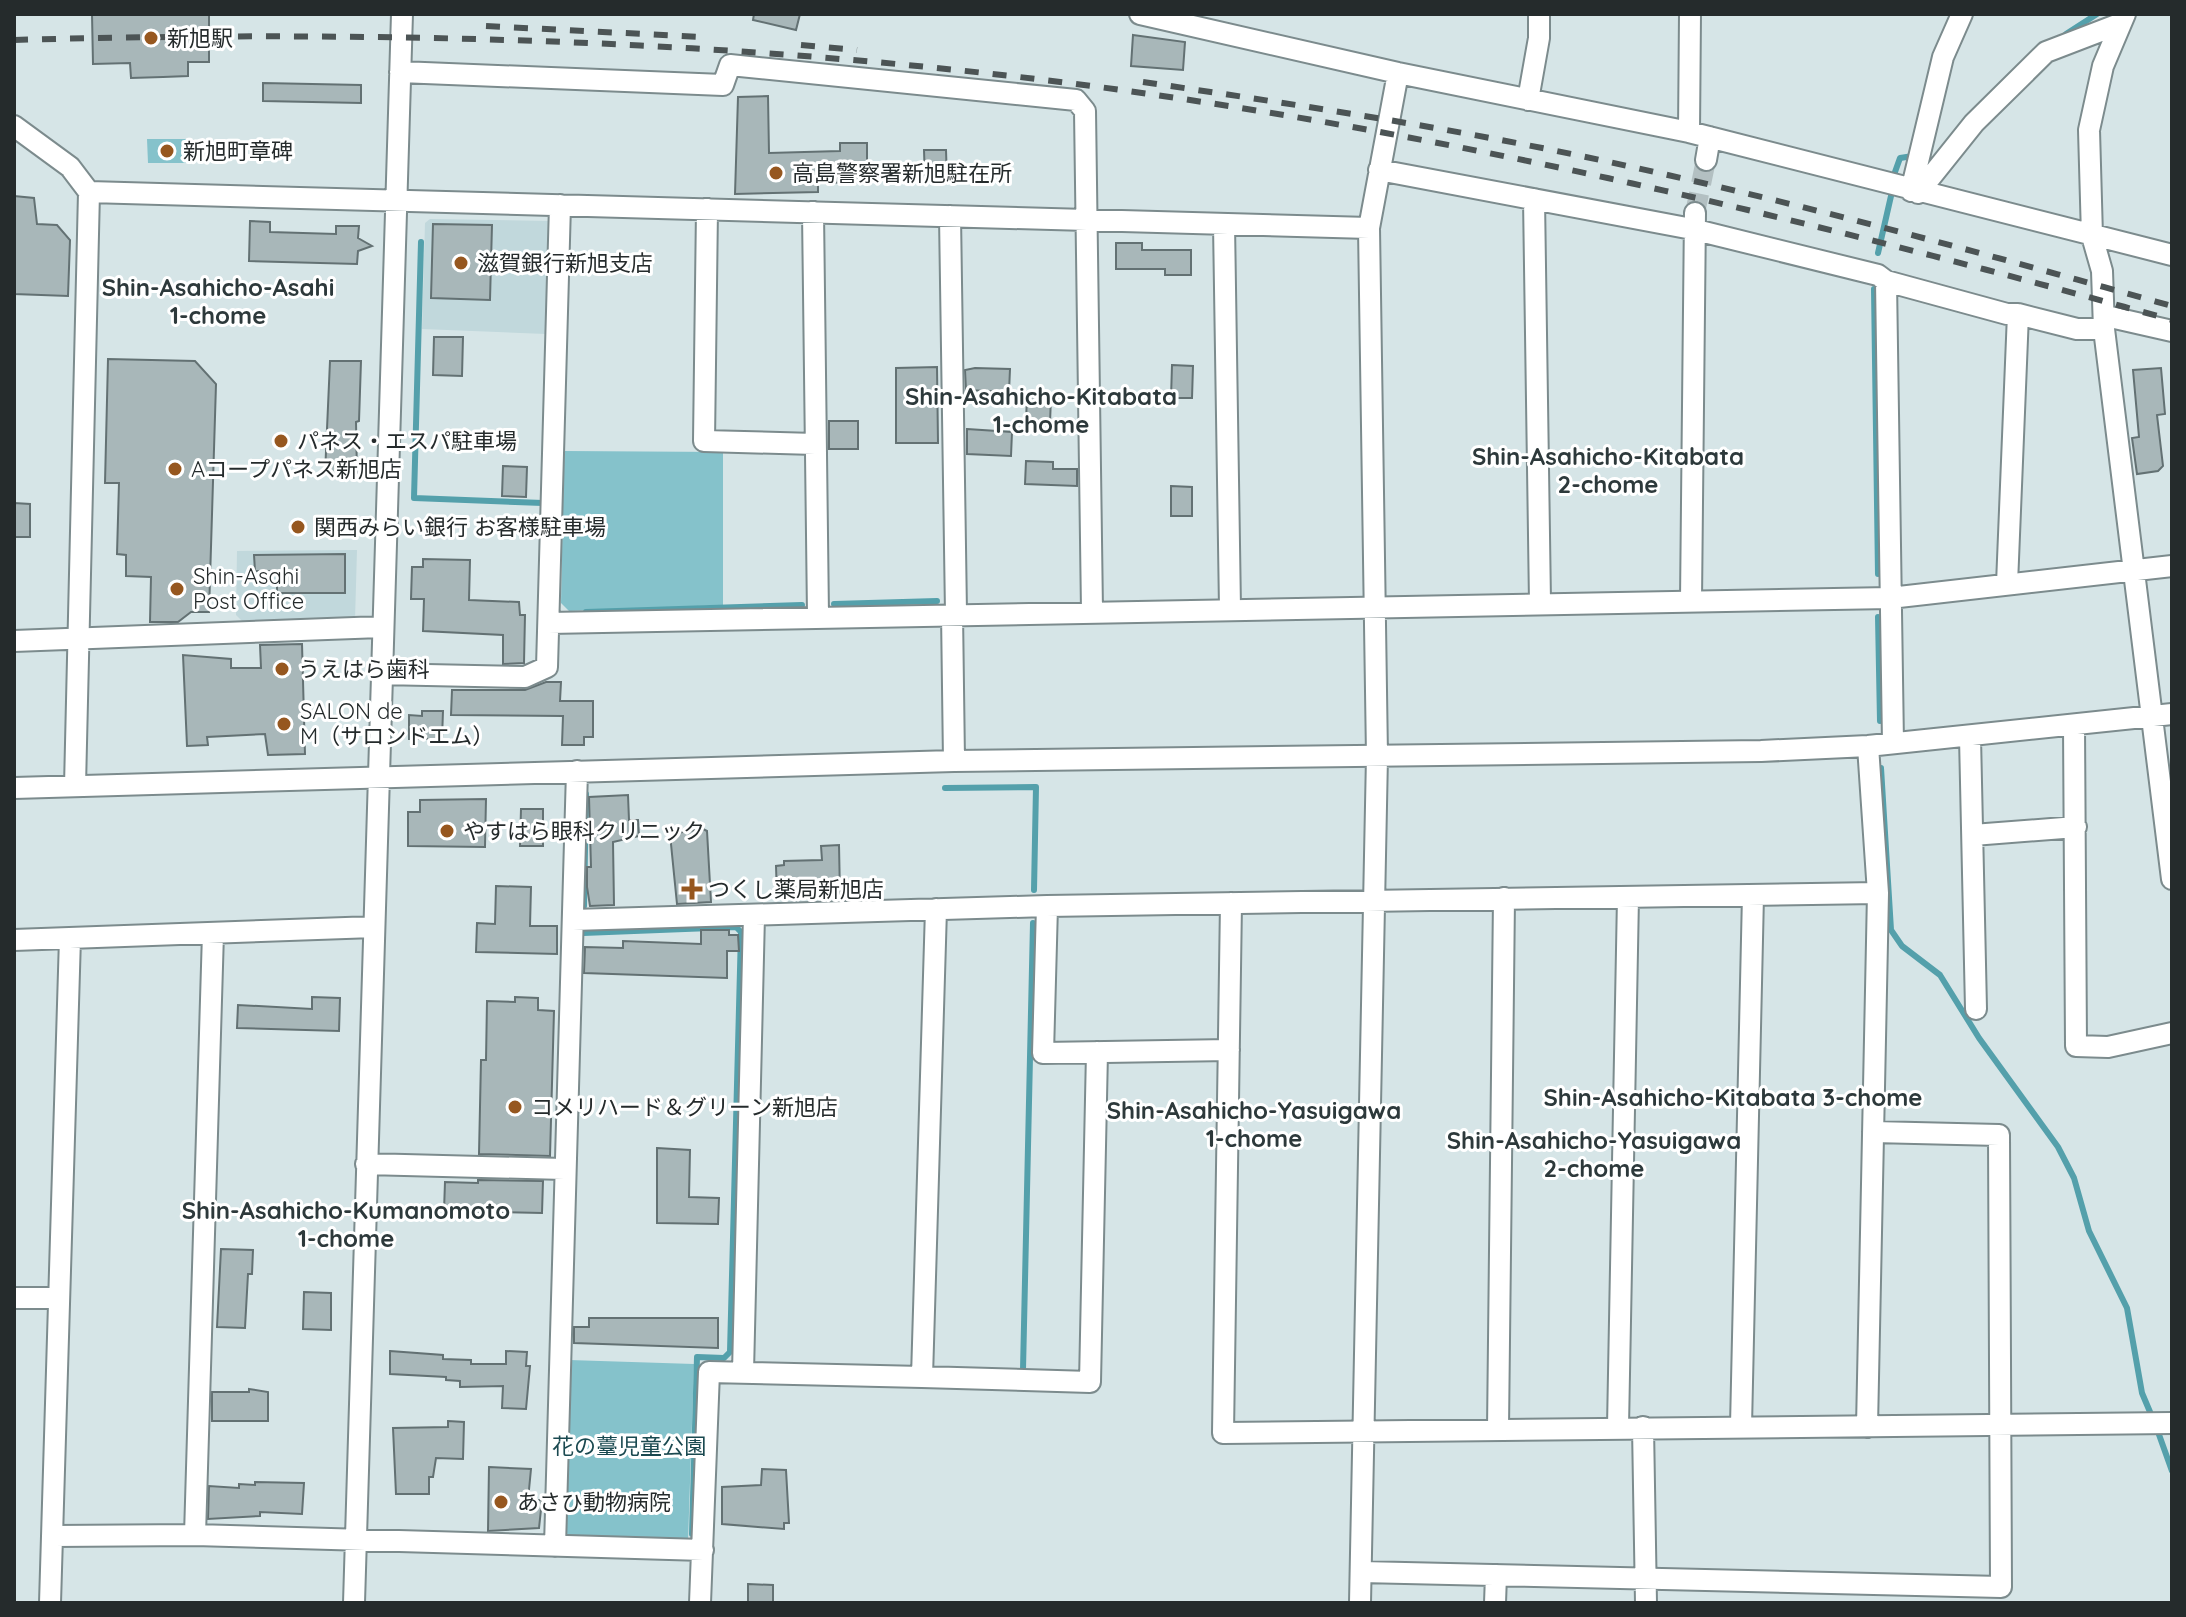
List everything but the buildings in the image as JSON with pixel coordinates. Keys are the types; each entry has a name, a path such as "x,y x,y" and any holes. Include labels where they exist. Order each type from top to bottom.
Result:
{"street":[{"path":"354,1603 381,627 402,14"},
{"path":"1140,14 1398,73 1689,132 2172,255"},
{"path":"1528,100 1539,14"},
{"path":"1689,132 1690,14"},
{"path":"1915,192 1943,57 1962,14"},
{"path":"1915,192 1974,123 2046,52 2122,19"},
{"path":"2122,19 2103,66 2089,130 2092,236 2102,271 2105,322 2172,879"},
{"path":"400,72 723,85 730,65 1076,100 1085,111 1092,611"},
{"path":"1360,1603 1377,756 1369,228 1398,73"},
{"path":"14,126 70,167 89,192 75,786"},
{"path":"1706,160 1710,137"},
{"path":"1379,170 1534,199 1694,221 1878,275 1886,281 2007,314 2077,329 2105,322 2172,331"},
{"path":"89,192 1369,228"},
{"path":"1534,199 1540,602"},
{"path":"380,674 525,677 547,667 560,205"},
{"path":"707,209 704,441 815,444"},
{"path":"813,212 818,615"},
{"path":"950,216 954,761"},
{"path":"1691,600 1694,221"},
{"path":"1224,224 1230,608"},
{"path":"1886,281 1893,743"},
{"path":"2007,584 2018,314"},
{"path":"549,623 818,615 1890,598 2172,566"},
{"path":"14,641 381,627"},
{"path":"14,788 954,761 1761,751 1970,737 2172,714"},
{"path":"2074,725 2076,1046 2108,1047 2172,1033"},
{"path":"1970,737 1976,1009"},
{"path":"1867,1427 1878,893 1868,746"},
{"path":"555,1546 577,771"},
{"path":"1973,835 2076,827"},
{"path":"573,920 1047,906 1878,893"},
{"path":"1741,1426 1753,895"},
{"path":"1618,1427 1628,897"},
{"path":"1498,1429 1504,898"},
{"path":"1231,903 1223,1433 2168,1424"},
{"path":"1047,906 1043,1053 1229,1050"},
{"path":"922,1377 936,909"},
{"path":"743,1372 754,915"},
{"path":"14,940 374,927"},
{"path":"195,1535 213,933"},
{"path":"50,1603 70,938"},
{"path":"700,1603 709,1372 1090,1382 1097,1052"},
{"path":"1361,1572 2001,1587 1999,1135 1873,1132"},
{"path":"366,1164 564,1169"},
{"path":"14,1298 59,1298"},
{"path":"1643,1427 1646,1603"},
{"path":"53,1536 195,1535 703,1550"},
{"path":"1495,1603 1496,1575"}],"shaded area":[{"path":"430,219 549,221 546,334 422,329 425,223"},
{"path":"357,550 355,620 244,623 236,615 237,551"}],"green space":[{"path":"147,139 188,139 188,163 148,163"},
{"path":"564,451 723,452 723,605 569,611 561,603"},
{"name":"花の薹児童公園","path":"569,1360 694,1364 688,1542 570,1538 564,1529"}],"waterway":[{"path":"2066,34 2097,14"},
{"path":"1895,172 1900,158 1913,156"},
{"path":"1878,253 1891,196"},
{"path":"421,242 414,498 543,503"},
{"path":"1874,289 1878,574"},
{"path":"834,604 937,601"},
{"path":"586,612 802,605"},
{"path":"1878,617 1880,721"},
{"path":"1881,768 1891,930 1902,946 1940,975 1979,1038 2058,1147 2074,1178 2089,1231 2127,1308 2142,1393 2153,1419"},
{"path":"945,788 1036,787 1034,890"},
{"path":"584,906 586,794"},
{"path":"1023,1370 1033,923"},
{"path":"583,933 736,927 741,932 730,1352 724,1358 697,1357 692,1534"},
{"path":"2157,1429 2172,1471"}],"tunnel":[{"path":"1695,213 1706,160"}],"railway":[{"path":"486,26 702,37"},
{"path":"14,40 286,36 558,42 829,58 1099,87 1371,130 1640,185 1907,249 2172,320"},
{"path":"801,45 857,50"},
{"path":"1143,82 1450,131 1632,167 1836,215 2172,306"}],"place":[{"name":"新旭駅","path":"151,38"},
{"name":"新旭町章碑","path":"167,151"},
{"name":"高島警察署新旭駐在所","path":"776,173"},
{"name":"滋賀銀行新旭支店","path":"461,263"},
{"name":"パネス・エスパ駐車場","path":"281,441"},
{"name":"Aコープパネス新旭店","path":"175,469"},
{"name":"関西みらい銀行 お客様駐車場","path":"298,527"},
{"name":"Shin-Asahi Post Office","path":"177,589"},
{"name":"うえはら歯科","path":"282,669"},
{"name":"SALON de M（サロンドエム）","path":"284,724"},
{"name":"やすはら眼科クリニック","path":"447,831"},
{"name":"つくし薬局新旭店","path":"692,889"},
{"name":"コメリハード＆グリーン新旭店","path":"515,1107"},
{"name":"あさひ動物病院","path":"501,1502"}],"district":[{"name":"Shin-Asahicho-Asahi 1-chome","path":"218,302"},
{"name":"Shin-Asahicho-Kitabata 1-chome","path":"1041,411"},
{"name":"Shin-Asahicho-Kitabata 2-chome","path":"1608,471"},
{"name":"Shin-Asahicho-Kitabata 3-chome","path":"1733,1098"},
{"name":"Shin-Asahicho-Yasuigawa 1-chome","path":"1254,1125"},
{"name":"Shin-Asahicho-Yasuigawa 2-chome","path":"1594,1155"},
{"name":"Shin-Asahicho-Kumanomoto 1-chome","path":"346,1225"}]}
